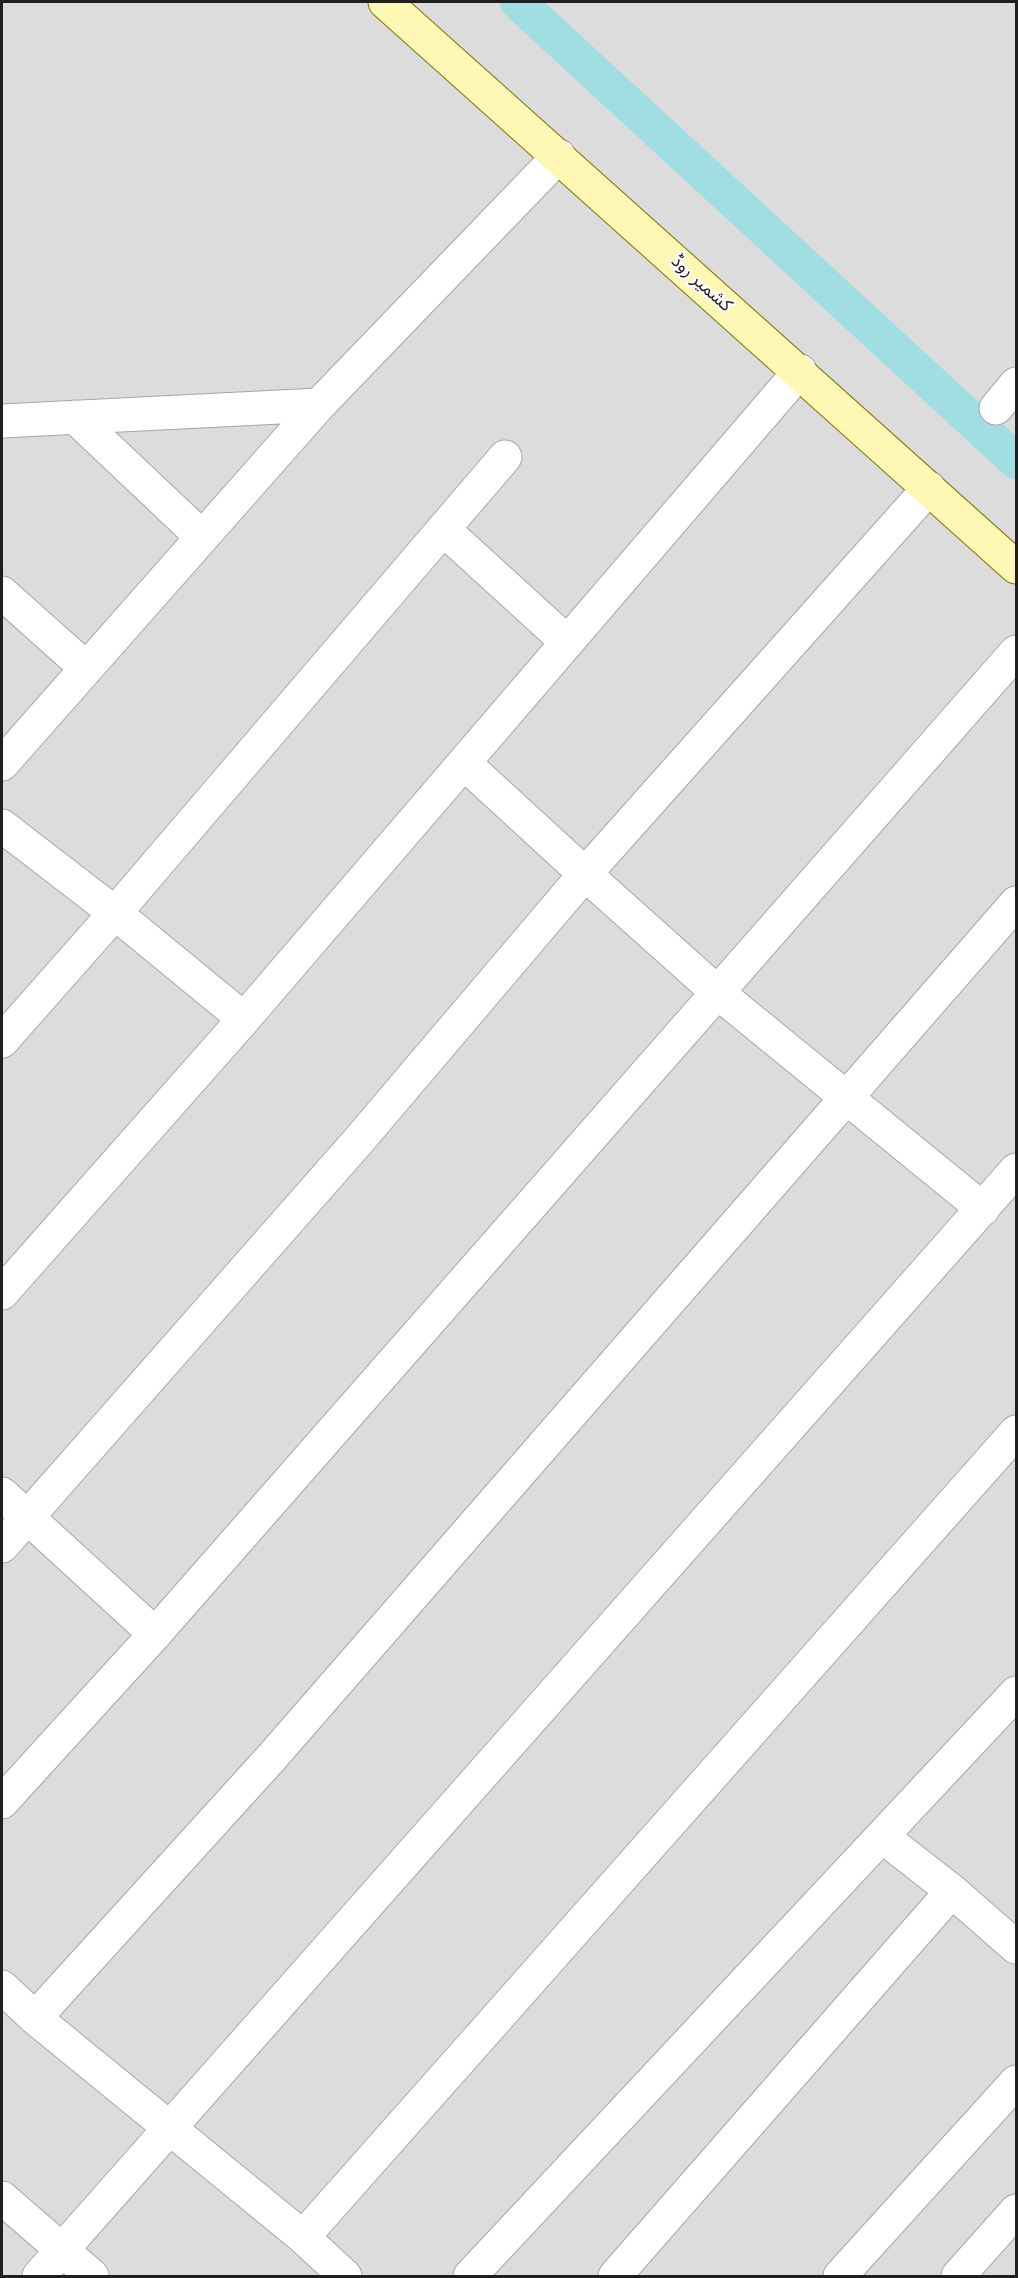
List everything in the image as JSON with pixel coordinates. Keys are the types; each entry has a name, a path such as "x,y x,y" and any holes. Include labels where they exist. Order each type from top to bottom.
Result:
{"main road":[{"name":"کشمیر روڈ","path":"385,2 1017,567"}],"street":[{"path":"2,764 319,405 559,156"},
{"path":"2,1293 244,1019 800,371"},
{"path":"2,421 319,405"},
{"path":"75,417 202,537"},
{"path":"2,1041 115,913 505,457"},
{"path":"2,1546 360,1139 585,874 929,488"},
{"path":"443,529 567,642"},
{"path":"2,592 86,668"},
{"path":"2,1802 155,1634 1017,652"},
{"path":"464,763 717,992 983,1209"},
{"path":"2,826 115,913 244,1019"},
{"path":"35,2018 279,1748 1017,903"},
{"path":"39,2277 1017,1170"},
{"path":"303,2237 1017,1432"},
{"path":"2,1494 155,1634"},
{"path":"470,2277 1017,1693"},
{"path":"883,1836 1017,1947"},
{"path":"615,2277 952,1891"},
{"path":"2,1987 35,2018 303,2237 345,2277"},
{"path":"840,2277 1017,2082"},
{"path":"2,2198 92,2277"},
{"path":"958,2277 1017,2211"}],"shaded area":[{"path":"2,2 1016,2 1016,2276 2,2276"}],"waterway":[{"path":"518,2 1016,461"}]}
